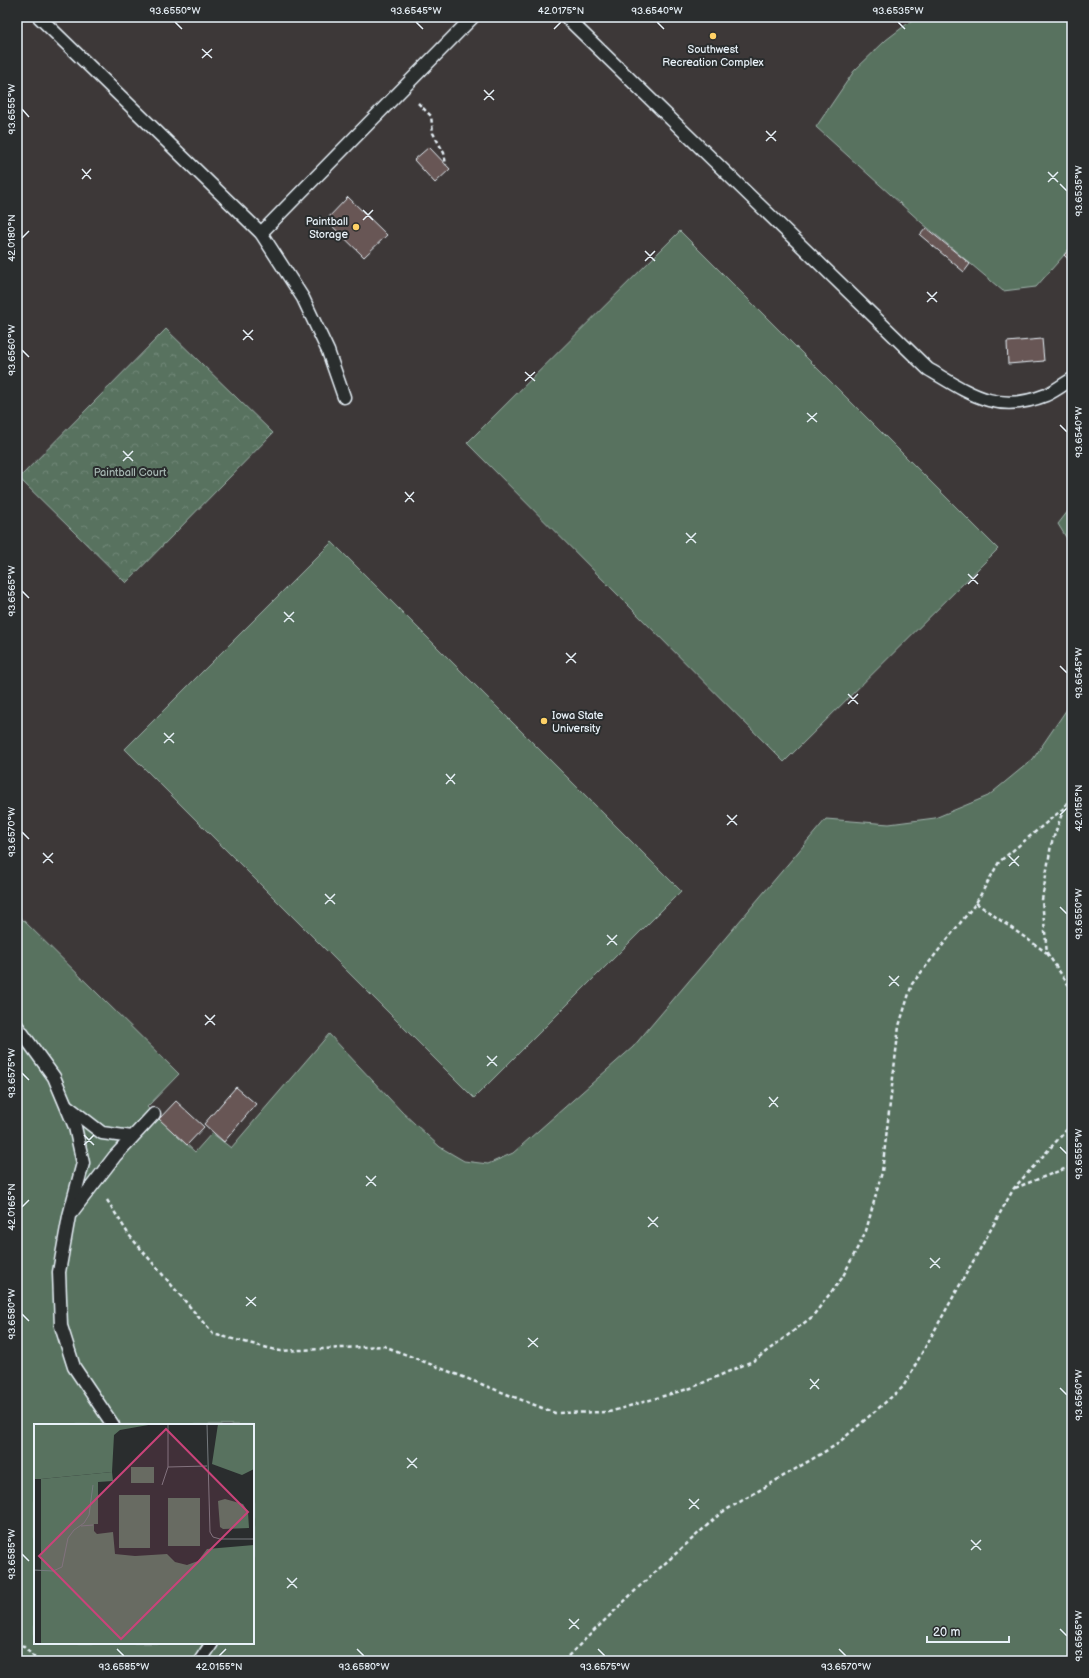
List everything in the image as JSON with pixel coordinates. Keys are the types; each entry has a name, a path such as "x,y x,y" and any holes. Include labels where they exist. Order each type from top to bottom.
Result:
{"lane":[{"path":"39,17 261,233 303,298 328,351 344,397"},
{"path":"261,233 473,17"},
{"path":"566,17 928,368 964,390 993,402 1020,403 1046,395 1072,379"},
{"path":"17,1026 54,1077 75,1127 83,1163 69,1216 58,1272 61,1326 74,1367 112,1424"},
{"path":"66,1105 102,1133 132,1137"},
{"path":"69,1216 115,1156 154,1114"},
{"path":"200,1661 211,1644"}],"path":[{"path":"404,88 431,116 433,132 444,153 446,165"},
{"path":"1047,953 1042,900 1051,845 1064,808 1072,794"},
{"path":"95,1182 129,1235 213,1334 280,1351 384,1346 555,1413 610,1412 691,1388 755,1360 812,1317 842,1278 866,1231 882,1172 899,1026 912,984 976,903 999,862 1064,808"},
{"path":"976,903 1047,953 1072,990"},
{"path":"563,1661 642,1584 720,1513 836,1445 903,1386 1014,1188 1072,1124"},
{"path":"1014,1188 1072,1166"},
{"path":"17,1640 38,1661"}],"shaded area":[{"name":"Iowa State University","path":"17,17 1072,17 1072,1661 17,1661"}],"green space":[{"path":"916,17 1072,17 1072,246 1036,287 1003,291 922,223 816,127 854,71 886,40"},
{"path":"680,231 998,549 784,762 467,443"},
{"name":"Paintball Court","path":"166,329 273,433 126,583 19,478"},
{"path":"1072,506 1072,547 1058,524"},
{"path":"332,542 681,891 474,1098 125,749"},
{"path":"1072,694 1072,1661 17,1661 17,914 179,1074 147,1107 195,1152 212,1133 231,1148 329,1034 402,1112 440,1147 464,1161 488,1164 513,1153 633,1047 826,819 889,824 935,818 988,796 1033,759 1069,706"}],"building":[{"path":"429,147 450,169 435,183 414,160"},
{"name":"Paintball Storage","path":"348,197 387,235 364,257 326,220"},
{"path":"926,228 970,264 964,272 920,235"},
{"path":"1072,246 1072,259 1070,261 1064,255"},
{"path":"1042,339 1044,361 1008,364 1007,342"},
{"path":"236,1087 256,1104 224,1142 204,1124"},
{"path":"176,1101 204,1127 187,1145 159,1119"}],"place":[{"name":"Southwest Recreation Complex","path":"713,36"},
{"name":"Paintball Storage","path":"356,227"},
{"name":"Iowa State University","path":"544,721"}]}
